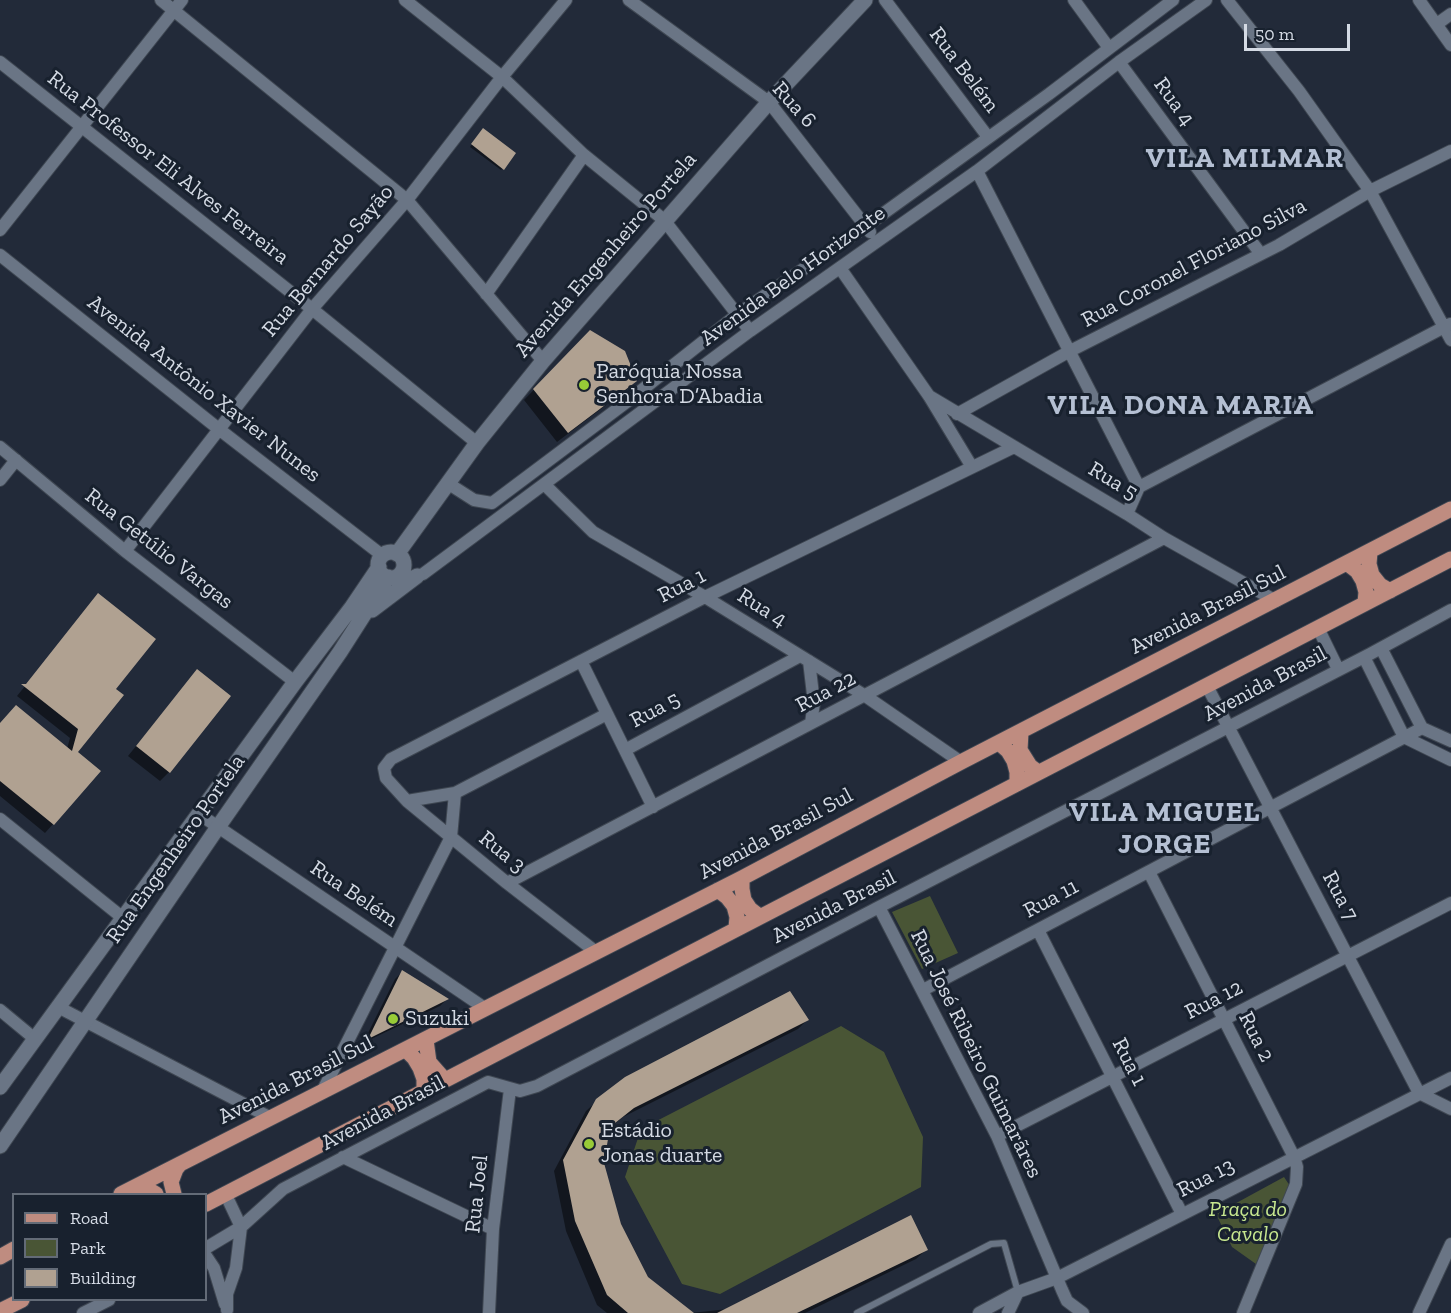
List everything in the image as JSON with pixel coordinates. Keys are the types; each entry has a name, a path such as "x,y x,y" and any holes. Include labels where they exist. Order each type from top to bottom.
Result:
{"main road":[{"name":"Avenida Brasil Sul","path":"127,1191 742,878 1451,509"},
{"path":"1370,552 1369,564 1372,575 1380,585 1390,591"},
{"path":"207,1203 1451,559"},
{"path":"1348,564 1357,571 1363,581 1366,592 1365,603"},
{"path":"1021,732 1020,750 1030,766 1038,772"},
{"path":"999,743 1014,761 1017,784"},
{"path":"742,878 744,900 759,916"},
{"path":"718,890 734,906 737,917 736,928"},
{"path":"426,1040 429,1062 444,1079"},
{"path":"406,1050 420,1068 424,1079 424,1090"},
{"path":"174,1193 171,1182 180,1164"},
{"path":"127,1191 146,1188 154,1193"},
{"path":"0,1311 18,1301"}],"street":[{"path":"161,0 178,5 407,200 543,361"},
{"path":"405,0 502,77 584,155 664,220 750,331"},
{"name":"Rua Bernardo Sayão","path":"125,551 312,309 407,200 502,77 566,0"},
{"name":"Rua 6","path":"629,0 769,102 878,240"},
{"name":"Avenida Engenheiro Portela","path":"390,565 477,443 543,361 769,102 865,0"},
{"name":"Rua Belém","path":"885,0 988,137"},
{"path":"1074,0 1109,48"},
{"name":"Avenida Belo Horizonte","path":"449,484 474,500 492,503 628,401 738,314 866,226 1049,94 1173,0"},
{"name":"Avenida Belo Horizonte","path":"417,576 545,485 750,331 977,171 1059,106 1206,0"},
{"path":"1227,0 1299,91 1370,191 1448,325 1451,340"},
{"path":"1419,0 1451,45"},
{"path":"0,230 178,5"},
{"path":"1157,12 1168,27"},
{"path":"1437,24 1451,14"},
{"name":"Rua Professor Eli Alves Ferreira","path":"0,62 477,443"},
{"name":"Rua 4","path":"1119,62 1260,253"},
{"path":"1049,94 1059,106"},
{"name":"Rua Coronel Floriano Silva","path":"957,414 1070,351 1279,244 1370,191 1451,151"},
{"path":"486,294 584,155"},
{"path":"977,171 1139,488"},
{"name":"Avenida Antônio Xavier Nunes","path":"0,255 390,565"},
{"name":"Rua 5","path":"840,268 929,396 972,467"},
{"path":"1127,514 1139,488 1448,325"},
{"name":"Rua 5","path":"929,396 1164,538 1276,601"},
{"name":"Rua Getúlio Vargas","path":"0,447 125,551 295,682"},
{"name":"Rua 1","path":"386,778 384,768 391,759 705,597 1014,447"},
{"path":"0,480 16,460"},
{"name":"Rua 4","path":"545,485 593,532 805,658 864,695 961,762"},
{"name":"Rua 22","path":"507,883 1164,538"},
{"path":"390,565 411,577 417,576"},
{"name":"Rua Engenheiro Portela","path":"0,1146 365,616 390,565"},
{"name":"Rua Engenheiro Portela","path":"0,1087 295,682 352,607 390,565"},
{"path":"365,616 417,576"},
{"name":"Avenida Brasil","path":"207,1247 241,1227 283,1189 488,1082 520,1091 537,1086 1451,610"},
{"path":"1318,628 1338,669"},
{"path":"1381,648 1422,728 1451,741"},
{"path":"1364,657 1404,737 1451,760"},
{"path":"805,658 814,703 811,723"},
{"name":"Rua 5","path":"625,750 805,658"},
{"path":"581,661 653,807"},
{"name":"Rua 7","path":"1207,686 1419,1093"},
{"path":"407,801 455,793 607,714"},
{"name":"Rua 11","path":"922,990 1422,728"},
{"name":"Rua 3","path":"386,778 407,801 596,952"},
{"path":"322,1092 451,837 455,793"},
{"name":"Rua Belém","path":"199,814 486,1009"},
{"path":"0,819 123,918"},
{"name":"Rua 2","path":"1149,872 1294,1157"},
{"name":"Rua 12","path":"998,1136 1451,903"},
{"name":"Rua José Ribeiro Guimarãres","path":"879,907 998,1136 1067,1300 1083,1313"},
{"name":"Rua 1","path":"1038,930 1182,1214"},
{"path":"58,1007 271,1118"},
{"path":"0,1010 35,1039"},
{"path":"482,1061 488,1082"},
{"name":"Rua 13","path":"979,1313 1018,1292 1057,1278 1451,1078"},
{"name":"Rua Joel","path":"488,1310 493,1229 510,1089"},
{"path":"1419,1093 1451,1109"},
{"path":"343,1157 493,1229"},
{"path":"1243,1313 1296,1184 1297,1167 1294,1157"},
{"path":"225,1193 241,1227 236,1268 227,1294 228,1311"},
{"path":"1419,1313 1451,1244"},
{"path":"207,1258 214,1269 228,1311"},
{"path":"1008,1313 1018,1292"},
{"path":"83,1313 105,1301"}],"lane":[{"path":"857,1313 991,1244 1004,1243 1018,1292"}],"green space":[{"path":"930,896 958,953 922,969 892,912"},
{"path":"841,1026 884,1052 923,1137 921,1187 720,1294 682,1284 625,1177 641,1129"},
{"name":"Praça do Cavalo","path":"1284,1177 1290,1186 1256,1264 1232,1247 1216,1214"}],"building":[{"path":"483,128 516,153 504,170 471,144"},
{"name":"Paróquia Nossa Senhora D’Abadia","path":"590,330 625,351 637,381 568,433 533,389"},
{"path":"98,593 156,639 116,689 124,695 78,752 101,771 54,825 0,781 0,723 16,705 72,751 78,729 21,684 26,684"},
{"path":"197,669 231,696 170,773 136,746"},
{"name":"Suzuki","path":"402,970 449,999 368,1039"},
{"name":"Estádio Jonas duarte","path":"790,991 809,1020 634,1108 610,1127 604,1163 621,1224 648,1277 694,1313 628,1313 607,1295 575,1221 563,1160 596,1099 625,1077"},
{"path":"911,1215 928,1250 797,1313 717,1313"}],"place":[{"name":"Paróquia Nossa Senhora D’Abadia","path":"584,385"},
{"name":"Suzuki","path":"393,1019"},
{"name":"Estádio Jonas duarte","path":"589,1144"}],"district":[{"name":"VILA MILMAR","path":"1245,159"},
{"name":"VILA DONA MARIA","path":"1181,406"},
{"name":"VILA MIGUEL JORGE","path":"1165,829"}]}
